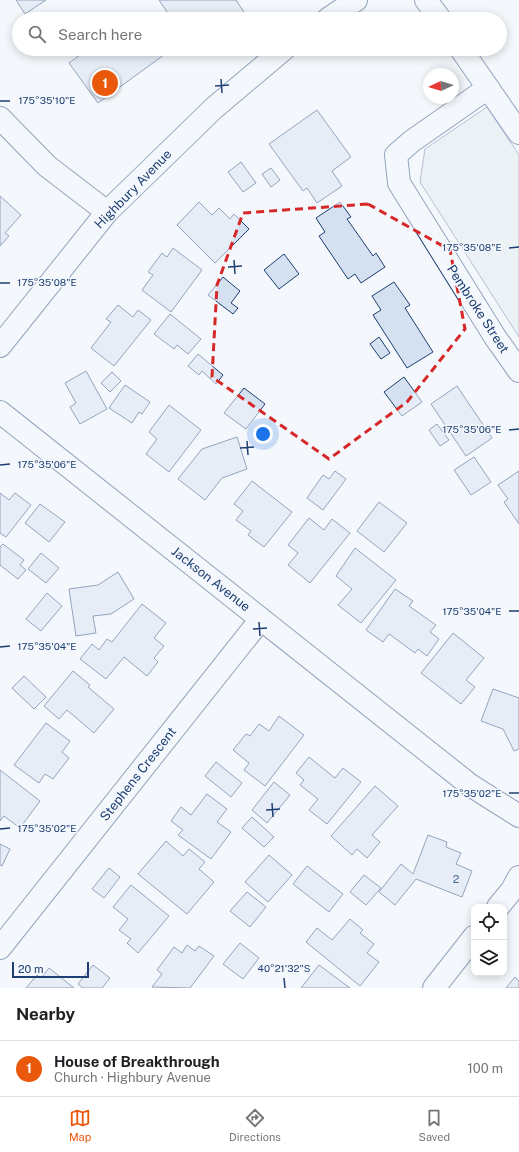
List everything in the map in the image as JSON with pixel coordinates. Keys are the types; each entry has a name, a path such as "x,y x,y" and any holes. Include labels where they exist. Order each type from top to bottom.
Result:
{"street":[{"path":"338,12 356,0"},
{"path":"426,0 435,12"},
{"name":"Highbury Avenue","path":"0,346 107,212 214,108 276,56"},
{"path":"466,56 519,133"},
{"name":"Pembroke Street","path":"488,88 412,141 396,155 399,184 495,336 519,371"},
{"path":"0,118 12,133 47,166 107,212"},
{"name":"Jackson Avenue","path":"0,412 470,785 519,816"},
{"name":"Stephens Crescent","path":"0,948 260,619"},
{"path":"500,904 512,890 519,877"},
{"path":"434,988 472,940"}],"highlighted area":[{"path":"368,204 450,250 465,329 407,402 329,459 212,377 217,285 243,213"}],"shaded area":[{"path":"487,107 519,155 519,337 420,182 425,149"}],"building":[{"path":"16,0 46,0 28,12 24,12"},
{"path":"159,0 236,0 244,12 167,12"},
{"path":"78,56 162,56 98,103 69,63"},
{"path":"317,110 351,157 332,171 342,186 317,203 307,188 303,191 269,144"},
{"path":"241,162 256,183 243,192 228,172"},
{"path":"271,168 280,180 271,187 262,174"},
{"path":"0,196 21,215 5,233 9,236 0,246"},
{"path":"199,202 212,215 219,208 230,219 234,214 249,229 215,263 177,225"},
{"path":"340,202 351,217 347,219 373,256 376,253 385,267 361,283 355,274 348,279 319,236 325,232 316,218"},
{"path":"173,248 202,270 171,312 142,290 153,275 148,272 162,253 167,257"},
{"path":"284,254 299,274 279,289 264,270"},
{"path":"223,277 240,291 231,303 238,308 233,314 208,295"},
{"path":"394,282 410,305 405,308 433,352 407,368 373,315 381,310 372,296"},
{"path":"118,305 133,317 138,310 151,320 114,366 91,348 111,322 106,319"},
{"path":"170,314 201,339 188,354 177,345 174,349 154,334"},
{"path":"379,337 390,353 381,359 370,344"},
{"path":"198,354 223,375 216,384 202,371 199,375 188,366"},
{"path":"86,371 107,409 80,424 70,407 76,403 65,383"},
{"path":"112,372 121,381 110,392 101,383"},
{"path":"404,377 422,402 402,416 384,392"},
{"path":"125,385 150,402 142,414 139,412 132,423 109,408"},
{"path":"457,386 492,438 466,456 431,404"},
{"path":"244,388 265,404 246,429 224,413"},
{"path":"169,405 201,430 169,472 146,454 157,439 149,432"},
{"path":"437,424 449,440 440,446 429,430"},
{"path":"237,437 247,469 222,478 205,500 178,479 202,449"},
{"path":"474,457 491,482 471,495 454,470"},
{"path":"335,471 346,479 323,510 307,498 323,475 329,479"},
{"path":"519,471 519,524 504,502 508,499 498,485"},
{"path":"252,481 292,512 264,547 248,535 251,531 236,520 243,511 234,504"},
{"path":"0,493 9,500 15,493 31,505 6,537 0,533"},
{"path":"379,502 407,523 384,552 357,531"},
{"path":"40,504 65,522 49,542 25,523"},
{"path":"309,518 324,530 332,519 350,533 310,583 288,565 298,553 288,545"},
{"path":"3,544 24,560 20,565 26,570 18,579 0,565 0,547"},
{"path":"355,548 396,580 361,623 338,605 352,589 336,576"},
{"path":"41,553 59,568 46,583 28,569"},
{"path":"118,572 134,599 111,614 93,616 96,633 76,636 69,589 98,585"},
{"path":"395,589 413,601 409,606 436,625 430,632 439,639 427,656 418,649 415,653 389,634 383,642 366,630"},
{"path":"47,593 62,606 41,631 26,619"},
{"path":"142,604 166,623 154,638 164,646 154,658 158,662 147,676 124,657 106,679 80,659 92,644 99,650 107,639 112,642"},
{"path":"453,633 484,658 466,680 475,687 461,704 421,673"},
{"path":"73,671 90,685 88,687 114,709 94,733 67,710 59,719 44,706"},
{"path":"24,676 46,697 34,709 12,688"},
{"path":"493,689 519,698 519,749 514,751 503,729 481,721"},
{"path":"279,716 304,735 265,786 244,770 249,763 233,750 246,734 250,736 259,724 269,731"},
{"path":"46,723 70,741 62,752 69,758 53,779 45,774 39,783 14,765"},
{"path":"309,757 335,778 343,768 361,782 327,824 309,810 318,799 300,785 304,780 296,773"},
{"path":"216,762 242,783 231,797 205,776"},
{"path":"0,770 40,801 20,828 4,816 0,821"},
{"path":"274,782 290,795 267,823 252,810"},
{"path":"375,786 398,806 372,835 380,842 367,858 357,849 352,855 331,836"},
{"path":"207,794 227,809 217,822 231,832 211,859 178,835 183,830 171,821 181,807 191,815"},
{"path":"252,817 274,837 264,847 242,828"},
{"path":"428,835 447,842 446,847 461,853 456,864 472,871 462,897 416,879 395,905 379,892 401,864 413,874"},
{"path":"166,841 183,856 189,849 205,862 199,869 214,882 187,914 138,874"},
{"path":"0,844 10,849 2,866 0,865"},
{"path":"269,855 292,875 268,902 245,882"},
{"path":"307,866 343,894 329,912 293,884"},
{"path":"109,868 120,877 104,898 92,889"},
{"path":"364,875 381,888 366,905 350,892"},
{"path":"131,885 169,916 138,953 127,943 131,939 119,930 128,919 113,907"},
{"path":"247,892 266,907 250,927 230,911"},
{"path":"350,919 363,930 360,933 374,944 367,953 379,962 360,986 306,942 317,928 332,940"},
{"path":"240,943 259,958 243,979 223,964"},
{"path":"187,945 195,951 199,946 214,956 190,988 152,987 162,974 157,970 174,947 182,953"},
{"path":"93,965 110,978 102,988 83,988 78,984"},
{"path":"319,965 350,988 301,988"},
{"path":"49,968 74,988 26,988 37,975 41,978"},
{"path":"515,977 519,981 519,988 506,988"}],"place":[{"name":"House of Breakthrough","path":"105,83"}]}
